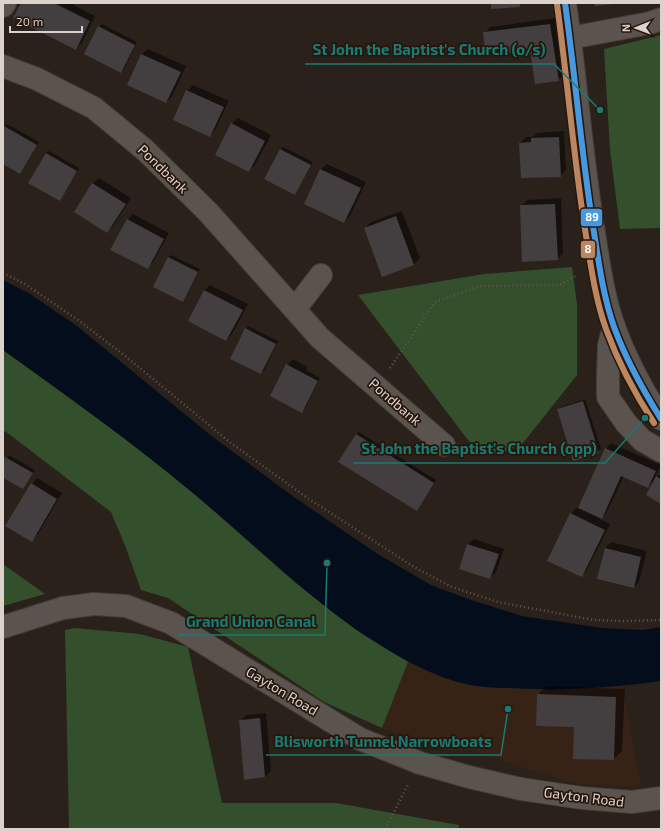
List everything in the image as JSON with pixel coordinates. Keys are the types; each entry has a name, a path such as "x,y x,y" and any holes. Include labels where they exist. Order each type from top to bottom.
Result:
{"street":[{"path":"565,3 589,201 599,264 614,326 631,368 661,419"},
{"path":"570,38 650,23 661,19"},
{"name":"Pondbank","path":"3,66 38,79 94,108 145,150 208,212 320,338 444,445"},
{"path":"295,309 321,275"},
{"path":"614,326 609,345 608,397 626,423 642,440 661,451"},
{"name":"Gayton Road","path":"3,627 63,608 94,604 126,606 171,623 360,739 420,763 469,777 521,789 582,798 632,802 661,798"}],"path":[{"path":"377,386 435,302 480,286 559,285 599,264"},
{"path":"3,273 25,284 78,320 124,355 231,443 309,499 414,567 452,587 498,602 594,620 661,620"},
{"path":"385,829 420,763"}],"shaded area":[{"path":"408,662 462,683 487,687 537,690 623,687 641,787 575,784 469,750 451,751 382,728"}],"green space":[{"path":"661,35 661,228 620,229 610,150 604,49"},
{"path":"572,267 577,304 577,375 523,443 498,455 471,444 358,295 484,274"},
{"path":"3,350 142,451 197,496 297,584 355,629 408,662 382,728 324,702 168,598 141,590 111,512 5,431 3,434"},
{"path":"3,564 45,594 3,606"},
{"path":"74,628 140,634 188,647 222,803 336,803 459,825 459,829 69,829 65,630"}],"water":[{"path":"3,280 30,294 77,326 209,434 291,495 376,553 431,585 468,599 522,616 602,628 643,630 661,627 661,681 605,687 567,689 530,689 479,686 450,680 429,672 380,645 331,611 148,456 3,350"}],"building":[{"path":"21,3 54,3 90,21 76,50 13,18"},
{"path":"491,3 520,3 520,7 491,9"},
{"path":"595,3 613,3 613,4 595,6"},
{"path":"550,24 559,81 535,84 530,50 507,53 507,49 485,52 483,32"},
{"path":"98,26 135,45 121,73 84,54"},
{"path":"141,54 181,72 166,103 127,85"},
{"path":"186,90 224,107 210,137 173,120"},
{"path":"231,123 265,141 249,172 215,155"},
{"path":"4,126 37,145 20,174 3,164"},
{"path":"559,137 561,177 521,178 519,143 531,142 531,138"},
{"path":"280,149 311,165 295,195 264,179"},
{"path":"46,153 77,171 60,201 28,183"},
{"path":"320,169 361,188 344,223 304,204"},
{"path":"92,183 126,204 107,233 74,212"},
{"path":"555,204 558,260 522,262 520,205"},
{"path":"396,216 414,265 382,277 364,228"},
{"path":"127,219 164,239 148,269 110,250"},
{"path":"168,257 198,272 183,302 153,287"},
{"path":"204,290 243,310 226,341 188,321"},
{"path":"245,328 276,344 261,374 230,359"},
{"path":"286,364 318,381 302,413 270,396"},
{"path":"583,401 599,453 573,461 557,409"},
{"path":"356,434 434,483 417,511 338,462"},
{"path":"605,448 656,471 648,488 621,476 602,519 578,508"},
{"path":"5,457 33,473 23,489 3,478 3,462"},
{"path":"656,476 661,479 661,504 646,495"},
{"path":"31,483 57,499 32,542 5,526"},
{"path":"570,513 605,530 582,577 547,561"},
{"path":"467,544 499,554 490,579 459,569"},
{"path":"605,548 641,557 634,588 597,579"},
{"path":"537,694 616,697 614,760 573,759 574,727 536,726"},
{"path":"260,718 265,777 244,780 239,720"}],"transit line":[{"name":"89","path":"565,3 588,193 603,288 614,327 629,363 661,419"},
{"name":"8","path":"557,4 580,196 590,263 598,303 606,329 621,366 654,423"}],"place":[{"name":"St John the Baptist's Church (o/s)","path":"600,110"},
{"name":"St John the Baptist's Church (opp)","path":"645,418"},
{"name":"Grand Union Canal","path":"327,563"},
{"name":"Blisworth Tunnel Narrowboats","path":"508,709"}]}
